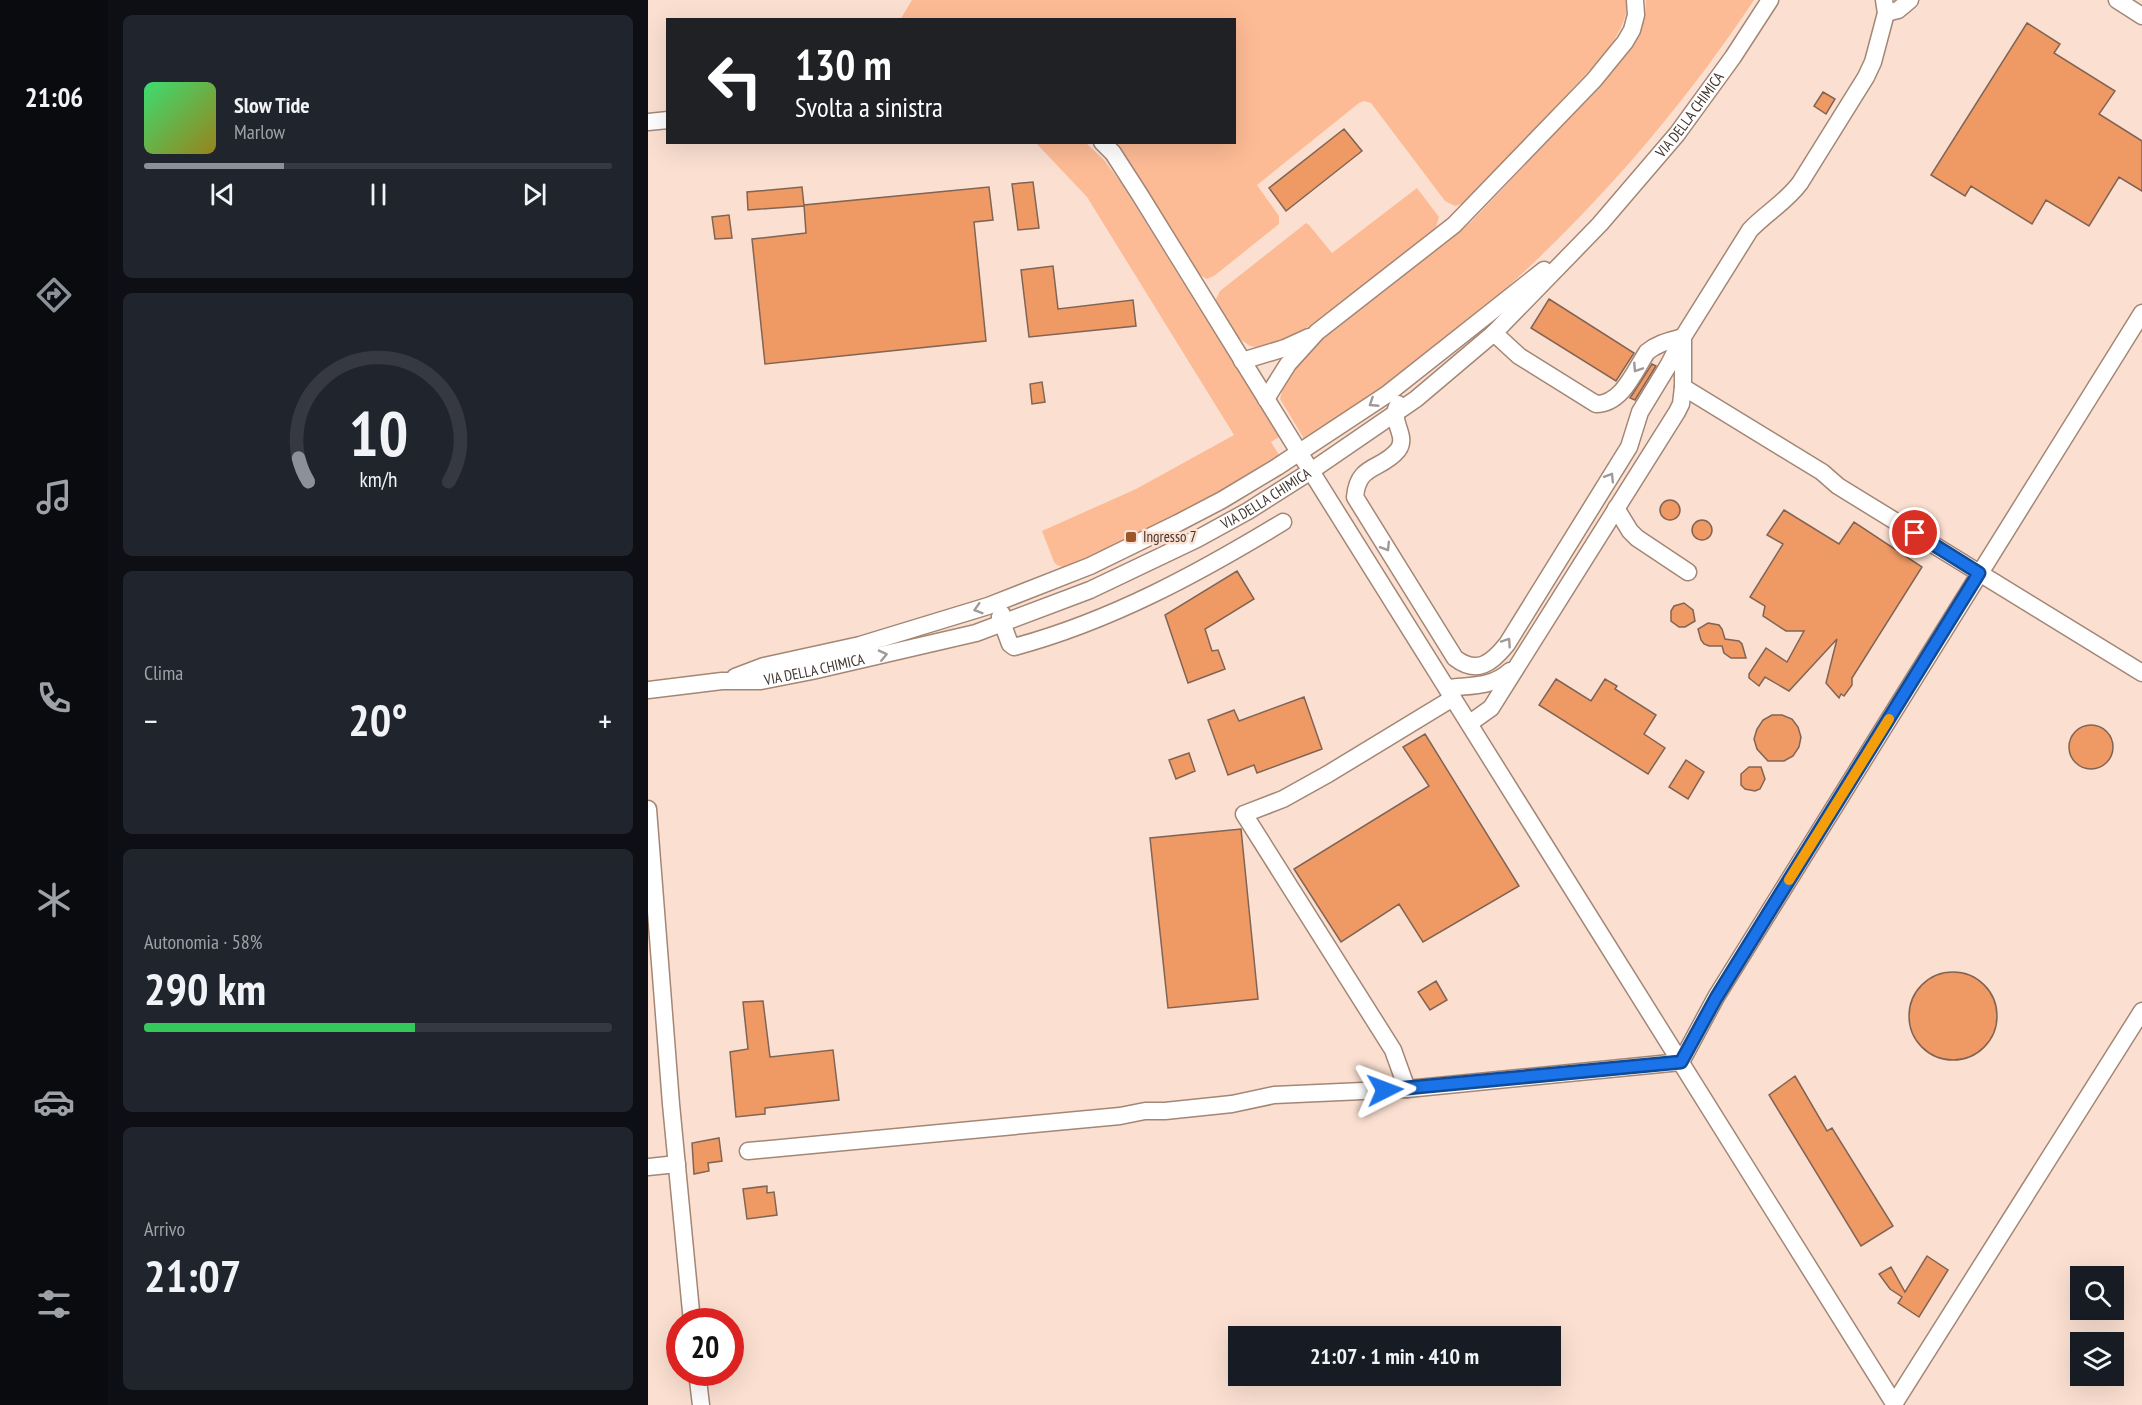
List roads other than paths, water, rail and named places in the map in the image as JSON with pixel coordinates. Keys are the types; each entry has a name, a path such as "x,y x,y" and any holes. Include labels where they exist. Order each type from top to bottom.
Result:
{"lane":[{"path":"1266,399 1288,364 1317,332 1454,225 1594,80 1632,30 1636,15 1635,0"},
{"name":"VIA DELLA CHIMICA","path":"648,690 722,681 761,681 944,642 1003,624 1090,590 1197,539 1248,511 1416,399 1494,333 1600,224 1677,134 1733,57 1770,0"},
{"path":"1538,274 1492,321 1398,402 1395,418 1402,439 1398,449 1364,472 1358,480 1355,497 1455,658 1471,666 1479,666 1495,658 1507,644 1629,447 1640,412 1683,337 1750,230 1792,195 1858,91 1874,62 1885,6 1898,10 1910,0"},
{"path":"2117,0 2142,16"},
{"path":"648,122 666,120"},
{"path":"1104,144 1113,153 1140,195 1894,1405 2142,1011"},
{"name":"VIA DELLA CHIMICA","path":"722,681 764,666 860,645 988,606 1090,566 1222,500 1299,452 1409,378 1600,224"},
{"path":"1681,1062 1716,998 2142,313"},
{"path":"1242,361 1285,348 1317,332"},
{"path":"1494,333 1519,356 1596,404 1604,404 1617,397 1652,347 1683,337"},
{"path":"1470,723 1491,708 1677,412 1681,404 1683,387 1683,337"},
{"path":"1683,387 1822,472 1838,486 2142,673"},
{"path":"1222,500 1191,528 1177,537 1101,573 1004,612 1000,616 1010,644 1014,647 1072,629 1171,586 1283,522"},
{"path":"1616,508 1637,538 1688,572"},
{"path":"1407,1089 1393,1050 1244,814 1283,799 1310,784 1450,693 1491,683 1502,678 1518,665"},
{"path":"648,809 671,1104 691,1308"},
{"path":"748,1151 1120,1116 1145,1111 1232,1104 1274,1095 1407,1089 1681,1062"},
{"path":"648,1167 677,1164"},
{"path":"699,1386 701,1405"}],"place":[{"name":"Ingresso 7","path":"1131,537"}]}
